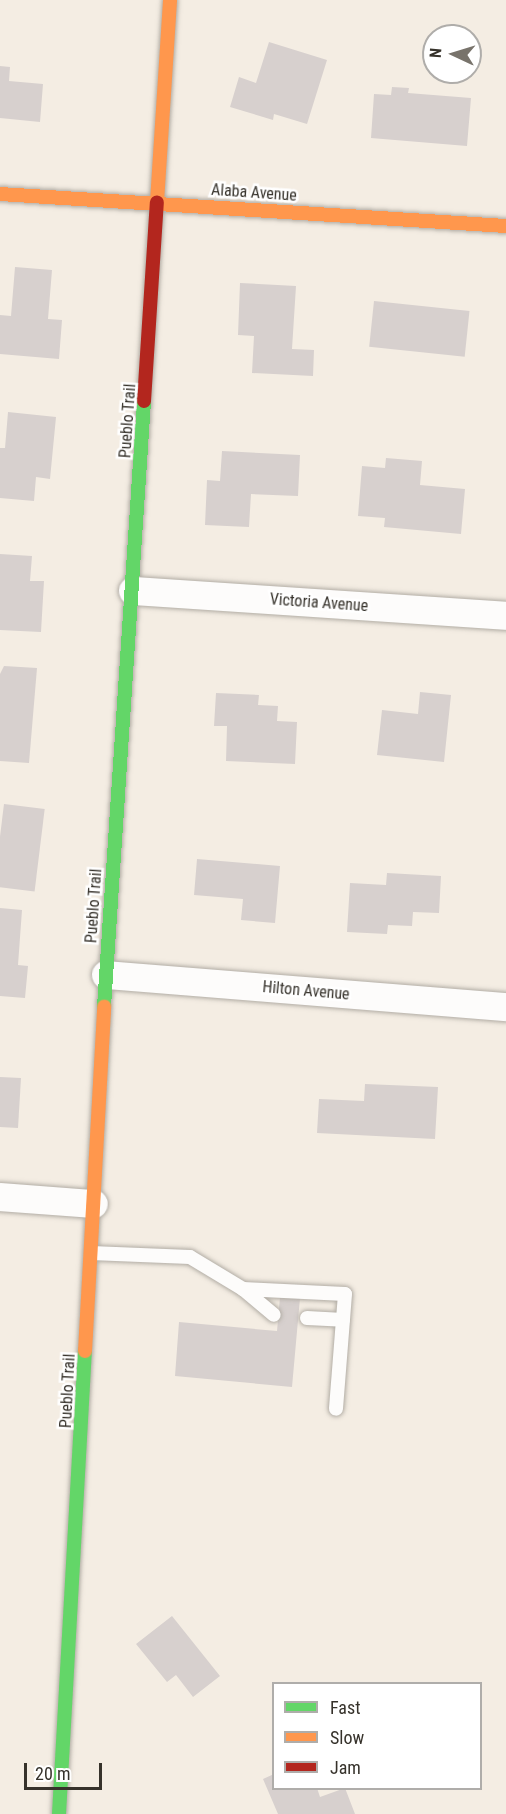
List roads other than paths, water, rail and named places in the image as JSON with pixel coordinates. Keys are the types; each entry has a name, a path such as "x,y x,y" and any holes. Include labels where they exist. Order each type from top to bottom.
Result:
{"street":[{"name":"Pueblo Trail","path":"59,1814 106,975 160,203 170,0"},
{"name":"Alaba Avenue","path":"0,194 506,226"},
{"name":"Victoria Avenue","path":"133,591 506,616"},
{"name":"Hilton Avenue","path":"106,975 506,1007"},
{"path":"0,1197 94,1204"}],"lane":[{"path":"91,1253 190,1257 243,1289 274,1316"},
{"path":"243,1289 345,1294 336,1409"},
{"path":"307,1318 343,1320"}]}
